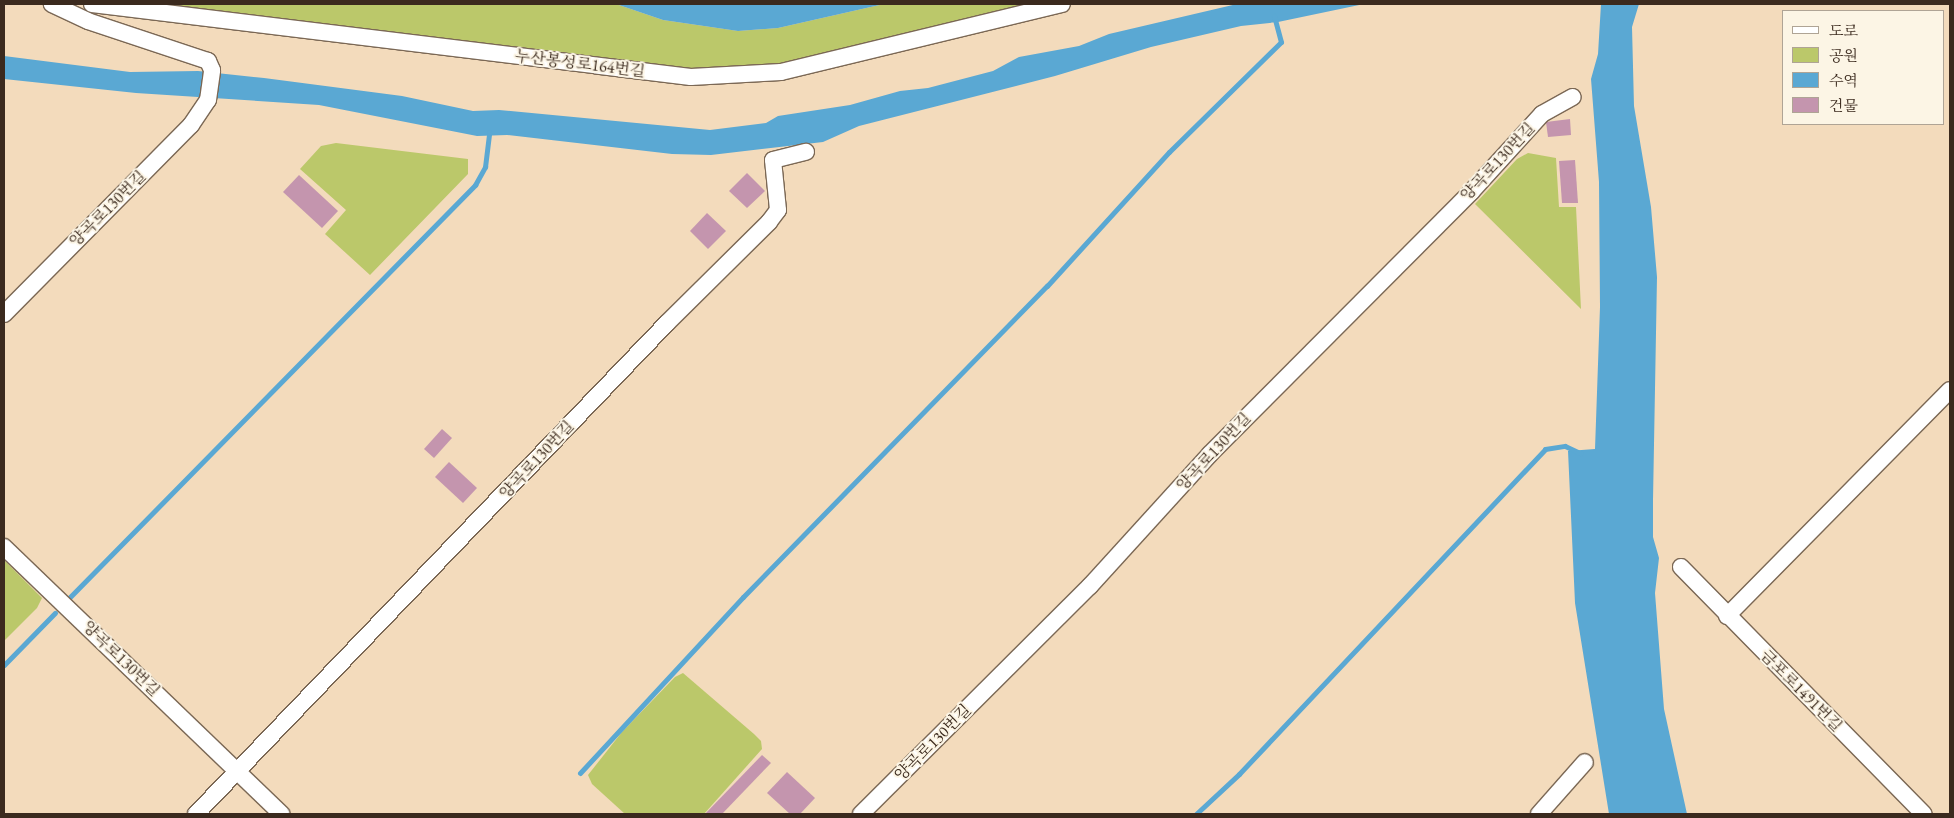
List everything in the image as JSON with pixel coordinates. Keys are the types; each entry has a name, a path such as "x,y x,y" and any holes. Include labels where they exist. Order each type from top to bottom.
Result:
{"lane":[{"name":"양곡로130번길","path":"4,314 191,126 208,100 212,70 208,60 88,21 52,4"},
{"name":"누산봉성로164번길","path":"92,4 691,77 781,72 1062,4"},
{"name":"양곡로130번길","path":"861,814 1090,586 1210,454 1471,192 1542,114 1573,97"},
{"name":"양곡로130번길","path":"238,771 667,323 769,222 778,210 773,160 806,152"},
{"path":"1727,616 1950,390"},
{"name":"양곡로130번길","path":"4,547 281,814"},
{"name":"금포로1491번길","path":"1681,567 1727,616 1924,814"},
{"path":"1539,814 1585,762"},
{"path":"196,814 238,771"}],"green space":[{"path":"143,4 616,4 663,20 738,31 778,28 884,4 1037,4 778,67 703,71"},
{"path":"336,143 468,159 468,174 370,275 325,234 346,210 300,169 321,146"},
{"path":"1528,153 1556,158 1559,207 1576,207 1581,309 1475,204 1517,159"},
{"path":"4,560 42,598 37,608 4,641"},
{"path":"683,673 754,734 761,741 762,749 704,814 625,814 592,784 588,775 622,732 675,677"}],"water":[{"path":"616,4 884,4 778,28 738,31 663,20"},
{"path":"1237,4 1364,4 1278,22 1241,26 1151,47 1055,76 859,126 823,142 711,155 672,154 507,135 477,136 319,105 136,93 4,79 4,56 130,72 198,71 264,78 402,96 473,111 499,110 710,130 766,123 778,116 850,105 900,91 928,88 993,71 1019,57 1079,46 1109,34"},
{"path":"1601,4 1639,4 1632,27 1634,106 1651,207 1657,277 1653,537 1659,558 1655,593 1664,709 1687,814 1609,814 1575,603 1568,451 1595,449 1600,307 1599,182 1591,79 1598,54"}],"building":[{"path":"1570,119 1571,135 1548,137 1546,122"},
{"path":"1575,160 1578,203 1562,203 1559,161"},
{"path":"747,173 765,191 747,208 729,191"},
{"path":"299,175 338,211 322,228 283,192"},
{"path":"707,213 726,231 708,249 690,231"},
{"path":"442,429 452,438 434,458 424,449"},
{"path":"449,462 477,488 463,503 435,477"},
{"path":"762,755 771,763 722,814 705,814"},
{"path":"787,772 815,798 800,814 790,814 767,793"}],"waterway":[{"path":"580,773 743,597 1047,286 1169,152 1281,42 1274,16"},
{"path":"68,599 475,185 485,167 489,132"},
{"path":"1196,814 1239,774 1545,449 1565,446 1580,453"},
{"path":"4,665 55,613"}]}
